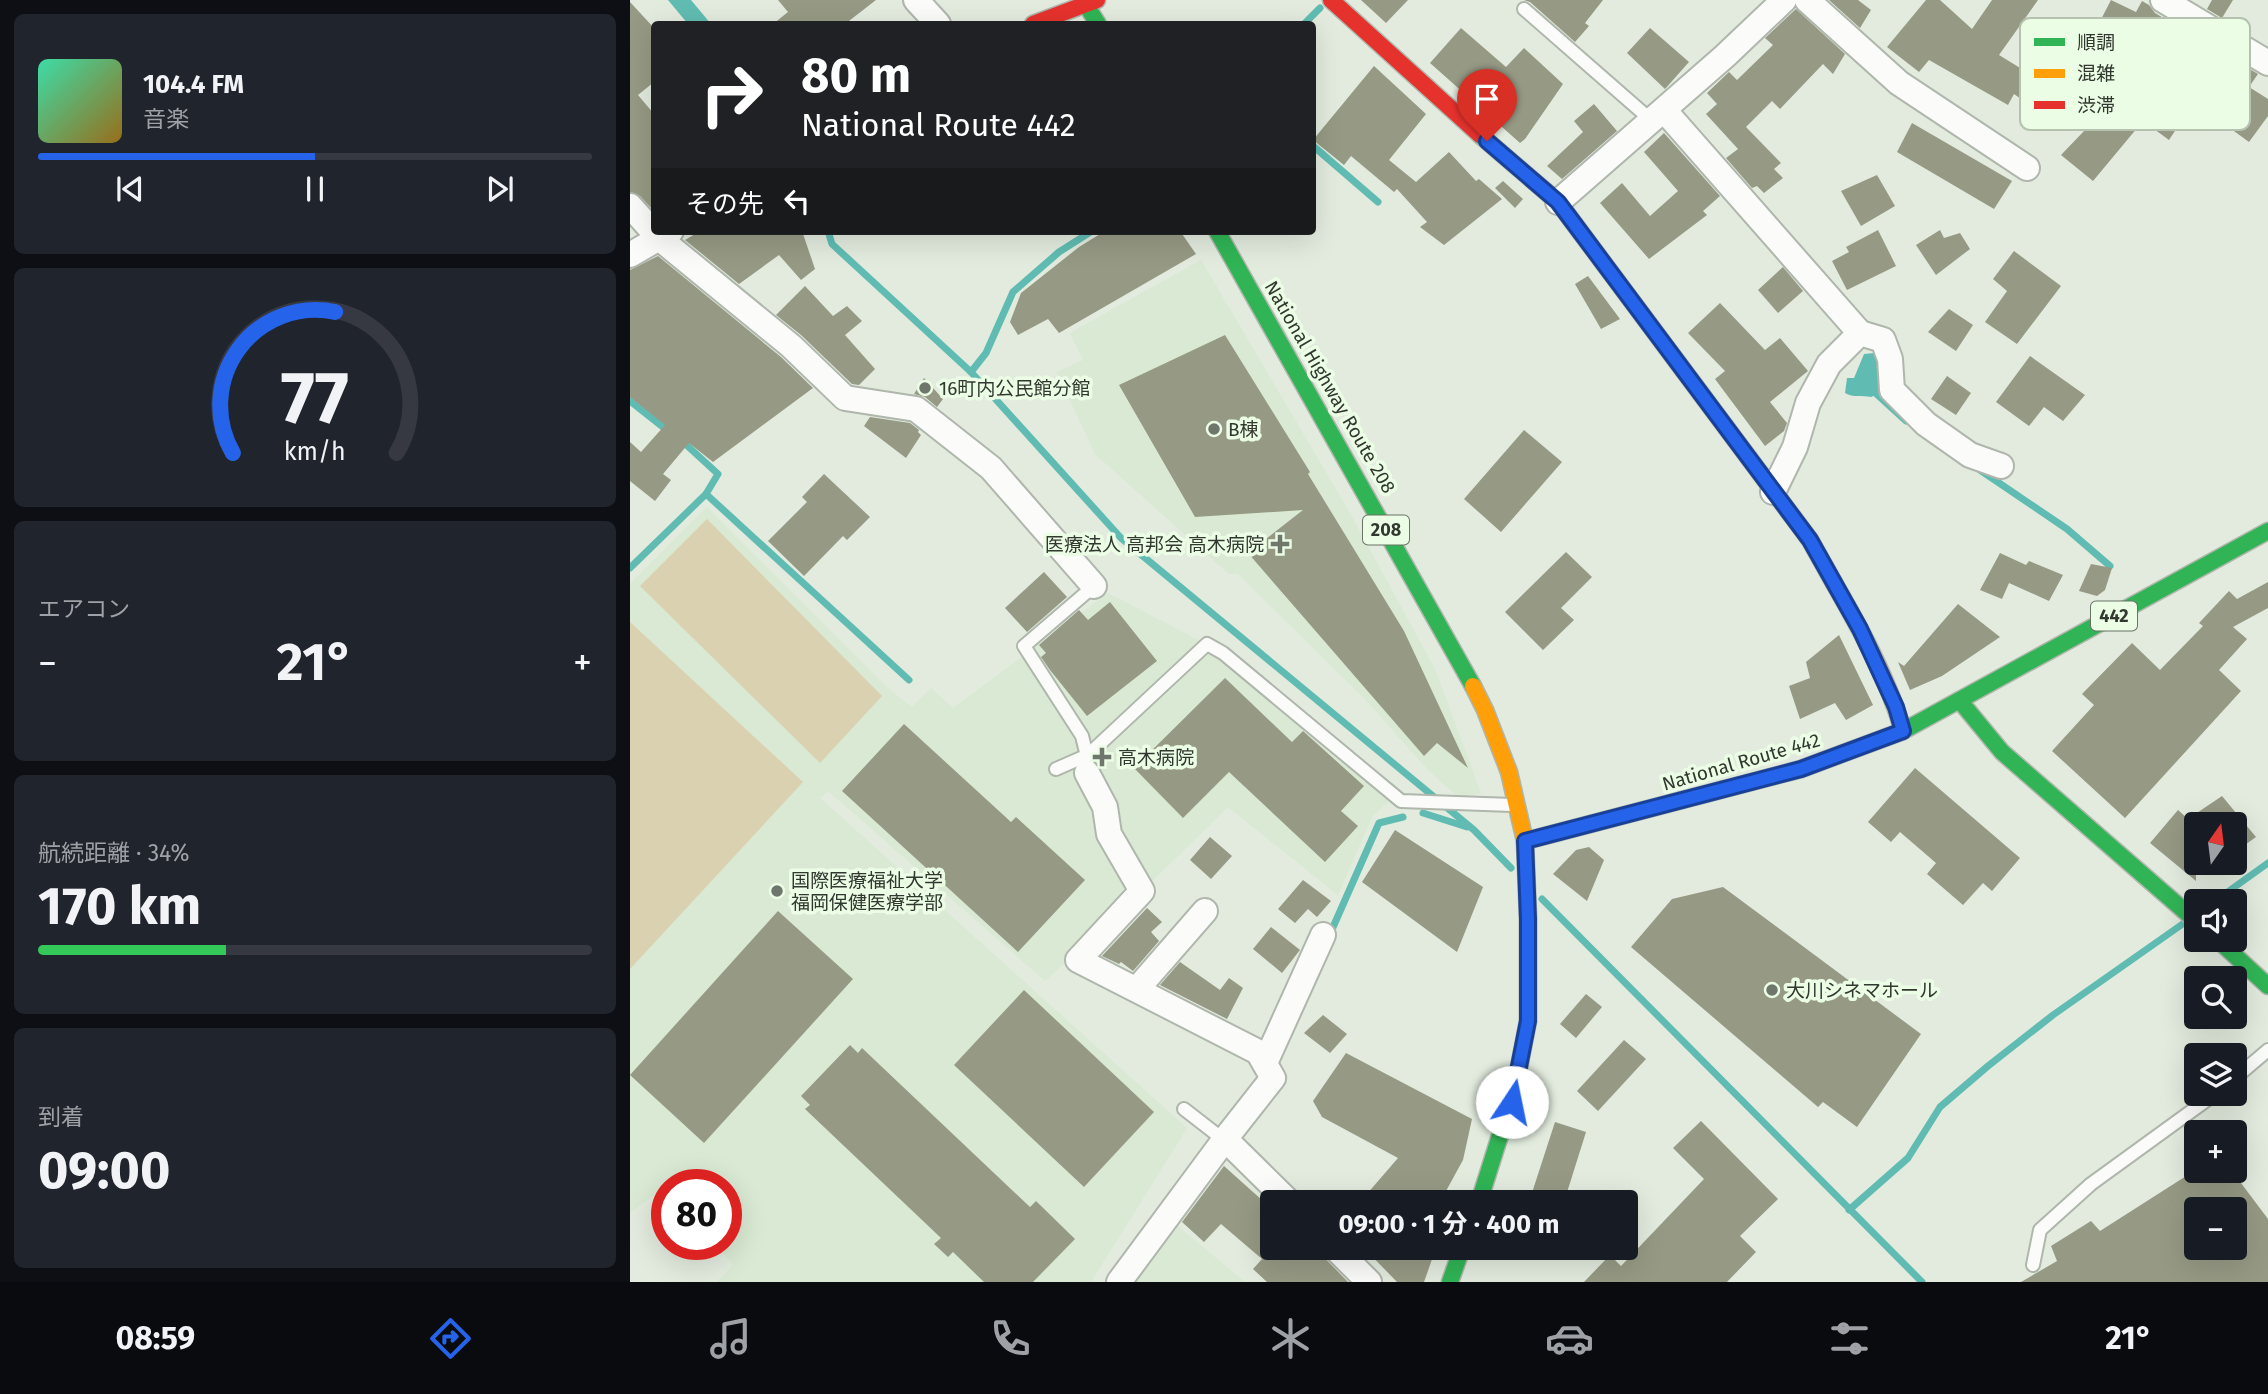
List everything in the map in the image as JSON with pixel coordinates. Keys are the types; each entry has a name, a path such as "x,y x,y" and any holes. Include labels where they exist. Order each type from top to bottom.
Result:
{"main road":[{"path":"1331,0 1469,126 1558,202 1810,540 1860,629 1896,707 1903,731"},
{"path":"1041,21 1089,2 1097,21"},
{"name":"National Highway Route 208","path":"1219,235 1460,660 1485,709 1509,772 1526,848 1528,1021 1512,1102 1483,1190"},
{"name":"442","path":"1960,701 2268,531"},
{"path":"1960,701 2002,752 2184,911"},
{"name":"National Route 442","path":"1526,848 1801,769 1903,731 1960,701"},
{"path":"2231,952 2268,986"},
{"path":"1450,1282 1458,1260"}],"street":[{"path":"916,0 935,21"},
{"path":"1558,202 1784,0"},
{"path":"1807,0 1899,83 2027,168"},
{"path":"2163,0 2193,18"},
{"path":"2250,52 2268,63"},
{"path":"1658,115 1860,333 1883,340 1890,359 1892,390 1926,424 1970,455 2001,466"},
{"path":"630,206 651,223"},
{"path":"630,255 665,235 791,346 845,398 916,409 991,468 1094,586"},
{"path":"1773,492 1795,447 1808,403 1829,364 1860,333"},
{"path":"1088,764 1105,807 1109,834 1142,891 1078,960 1258,1052 1273,1078 1222,1138 1119,1282"},
{"path":"1137,989 1205,911"},
{"path":"1265,1063 1323,935"},
{"path":"1222,1138 1276,1190"},
{"path":"1347,1260 1369,1282"}],"lane":[{"path":"1524,9 1658,115"},
{"path":"1088,764 1082,736 1024,646 1094,586"},
{"path":"1056,768 1088,764 1207,644 1223,653 1401,801 1516,805"},
{"path":"2247,1067 2268,1050"},
{"path":"2033,1265 2040,1230 2091,1184 2198,1106"},
{"path":"1184,1109 1222,1138"}],"shaded area":[{"name":"医療法人 高邦会 高木病院","path":"1201,260 1350,513 1435,669 1481,793 1458,797 1427,769 1363,697 1238,574 1229,574 1095,454 1057,372 1083,360 1070,333"},
{"name":"国際医療福祉大学 福岡保健医療学部","path":"707,507 891,691 912,707 931,688 953,708 1108,593 1223,653 1391,800 1373,815 1338,895 1228,807 1045,981 828,791 820,798 1187,1128 1091,1282 717,1282 733,1265 729,1260 742,1260 742,1169 651,1169 651,1197 630,1213 630,584"},
{"path":"707,519 882,696 820,763 640,586"},
{"path":"630,622 803,782 630,969"},
{"path":"1174,1223 1245,1282 1128,1282"}],"water":[{"path":"668,0 691,0 708,21 686,21"},
{"path":"1874,353 1885,360 1882,392 1871,397 1845,393 1847,378 1854,378 1864,354"}],"building":[{"path":"778,0 876,0 849,21 777,21 788,12"},
{"path":"1361,0 1408,0 1386,23"},
{"path":"1524,0 1603,0 1585,23 1589,26 1575,42 1530,2"},
{"path":"1829,0 1858,0 1871,10 1860,28"},
{"path":"1926,0 1940,0 1972,29 1992,0 2038,0 2025,18 2020,18 2020,25 1999,55 2020,68 2020,98 2014,94 2008,105 1929,60 1919,72 1887,47"},
{"path":"2111,0 2136,12 2142,1 2163,18 2102,18"},
{"path":"2212,0 2233,0 2222,18 2207,9"},
{"path":"630,2 651,25 651,84 638,95 651,110 651,208 640,196 630,192"},
{"path":"1796,9 1845,54 1833,74 1823,64 1780,109 1772,101 1746,127 1781,163 1774,169 1783,178 1764,193 1757,186 1752,188 1726,158 1738,149 1706,114 1717,104 1707,93 1729,72 1737,80 1773,45 1765,38"},
{"path":"1461,28 1506,67 1524,48 1563,84 1520,143 1430,63"},
{"path":"1650,28 1689,62 1665,89 1627,53"},
{"path":"1374,66 1426,114 1389,160 1416,182 1449,152 1476,181 1479,179 1502,199 1444,245 1420,227 1427,222 1397,189 1394,192 1351,156 1344,165 1316,142 1316,136"},
{"path":"2250,69 2258,74 2250,86"},
{"path":"2250,88 2268,99 2268,116 2249,142 2232,130 2250,130"},
{"path":"1594,104 1617,131 1562,179 1547,166 1583,132 1574,121"},
{"path":"1912,123 2012,181 1994,209 1897,152"},
{"path":"2085,130 2136,130 2093,181 2061,155"},
{"path":"2155,130 2176,130 2169,140"},
{"path":"1664,133 1720,196 1703,211 1707,215 1649,259 1600,203 1622,183 1650,216 1678,191 1644,152"},
{"path":"1877,175 1895,206 1861,226 1841,191"},
{"path":"1503,181 1523,199 1515,208 1495,188"},
{"path":"1878,230 1896,266 1847,290 1832,261 1849,252 1846,247"},
{"path":"1940,230 1944,238 1960,233 1970,249 1936,275 1916,245"},
{"path":"693,235 803,235 815,269 801,280 779,255 739,284 685,240"},
{"path":"1098,235 1183,235 1196,254 1059,333 1048,319 1018,335 1010,322 1021,293"},
{"path":"2014,251 2061,286 2017,344 1985,322 2007,291 1993,279"},
{"path":"658,256 781,357 813,388 713,462 689,443 663,474 671,480 655,501 630,481 630,442 641,452 665,425 630,397 630,270"},
{"path":"1783,267 1803,291 1778,313 1758,290"},
{"path":"1588,276 1620,319 1601,329 1575,284"},
{"path":"805,286 833,316 847,306 862,321 845,335 875,369 859,385 852,384 776,315"},
{"path":"1720,303 1765,350 1780,338 1808,371 1770,402 1787,423 1784,431 1765,446 1715,379 1725,371 1688,333"},
{"path":"1949,309 1973,325 1956,351 1928,332"},
{"path":"1225,335 1404,631 1468,768 1437,743 1424,756 1248,553 1303,510 1195,517 1119,385"},
{"path":"2030,356 2085,395 2063,421 2044,407 2029,426 1996,402"},
{"path":"1947,376 1971,393 1956,415 1931,399"},
{"name":"16町内公民館分館","path":"924,378 943,399 937,407 925,397 914,394"},
{"path":"870,417 910,423 919,430 921,435 906,458 864,426"},
{"path":"1524,430 1562,462 1501,532 1464,499"},
{"path":"824,474 870,517 847,540 843,536 804,576 768,541 807,502 802,497"},
{"path":"1566,552 1592,577 1561,608 1574,620 1543,650 1505,612"},
{"path":"2000,553 2026,565 2029,561 2063,575 2049,601 2009,583 2002,599 1980,590"},
{"path":"2091,564 2112,568 2105,590 2097,596 2079,591"},
{"path":"1044,572 1067,597 1027,632 1005,608"},
{"path":"2268,582 2268,608 2233,627 2247,639 2219,670 2241,691 2125,818 2052,751 2094,705 2082,694 2132,643 2160,670 2203,626 2199,623 2229,591 2237,599"},
{"path":"1110,602 1157,661 1087,716 1041,657 1046,653 1039,645 1079,610 1088,620"},
{"path":"1958,604 2000,637 1942,676 1910,690 1898,662 1904,666"},
{"path":"1839,635 1873,705 1846,720 1835,703 1800,719 1789,686 1810,678 1806,662"},
{"path":"1225,678 1292,742 1303,731 1364,786 1341,811 1358,826 1325,862 1229,772 1183,818 1134,768"},
{"path":"904,724 1011,822 1016,817 1085,880 1018,952 842,791"},
{"path":"1915,768 2020,858 1992,891 1983,883 1963,905 1927,874 1936,863 1900,832 1891,842 1868,822"},
{"path":"2222,796 2235,812 2198,812"},
{"path":"2178,810 2184,815 2184,871 2150,843"},
{"path":"2247,826 2256,837 2247,843"},
{"path":"1395,830 1483,887 1457,952 1362,882"},
{"path":"1210,837 1232,856 1211,879 1190,860"},
{"path":"1589,847 1604,860 1587,901 1553,874 1576,850"},
{"path":"1303,880 1331,901 1317,917 1308,909 1295,923 1278,909"},
{"name":"大川シネマホール","path":"1723,887 1921,1034 1857,1127 1823,1102 1818,1107 1631,947 1672,899"},
{"path":"1147,908 1162,922 1151,932 1159,941 1133,971 1121,962 1119,964 1102,956"},
{"path":"778,911 853,979 704,1143 630,1075"},
{"path":"1271,927 1300,950 1282,973 1253,949"},
{"path":"1180,962 1220,990 1229,978 1243,988 1227,1019 1160,985"},
{"path":"1024,990 1154,1112 1084,1187 954,1065"},
{"path":"1586,994 1602,1007 1576,1038 1560,1024"},
{"path":"1323,1015 1347,1034 1330,1053 1304,1033"},
{"path":"1624,1040 1646,1059 1598,1111 1577,1091"},
{"path":"850,1045 858,1053 862,1048 1030,1207 1036,1201 1075,1239 1033,1282 984,1282 953,1252 948,1257 934,1244 941,1238 805,1109 810,1105 801,1096"},
{"path":"1346,1053 1472,1119 1463,1160 1447,1190 1370,1190 1398,1158 1322,1117 1313,1101"},
{"path":"1701,1121 1778,1199 1740,1236 1756,1252 1727,1282 1584,1282 1605,1260 1615,1260 1621,1266 1627,1260 1638,1260 1638,1248 1704,1179 1673,1148"},
{"path":"1555,1122 1586,1132 1568,1190 1533,1190"},
{"path":"1224,1166 1260,1198 1260,1257 1221,1224 1204,1242 1182,1222"},
{"path":"2184,1177 2184,1183 2241,1183 2268,1219 2268,1282 2021,1282 2057,1261 2051,1246 2091,1221 2100,1231"},
{"path":"1261,1260 1327,1260 1348,1282 1267,1282 1253,1269"},
{"path":"1376,1260 1432,1260 1424,1282 1397,1282"}],"waterway":[{"path":"1307,21 1320,8"},
{"path":"1316,148 1378,202"},
{"path":"829,235 832,244 971,372 1121,538 1474,830 1511,868"},
{"path":"971,372 986,353 1013,292 1059,252 1086,235"},
{"path":"1871,389 1906,421"},
{"path":"630,401 668,431"},
{"path":"681,440 718,474 706,494"},
{"path":"1980,470 2067,529 2110,566"},
{"path":"630,568 706,494 909,680"},
{"path":"1423,813 1467,827"},
{"path":"1330,934 1379,823 1403,817"},
{"path":"2232,889 2268,863"},
{"path":"1542,899 1922,1282"},
{"path":"1849,1210 1908,1158 1940,1107 2053,1015 2184,923"}],"traffic: fast":[{"path":"1083,0 1096,21"},
{"path":"1480,135 1558,202 1810,540 1834,583"},
{"path":"1219,235 1473,686"},
{"path":"1525,841 1801,769 1903,731 2268,531"},
{"path":"1960,701 2002,752 2184,911"},
{"path":"2231,952 2268,986"},
{"path":"1483,1190 1515,1088"},
{"path":"1450,1282 1458,1260"}],"traffic: slow":[{"path":"1834,583 1882,674 1903,731"},
{"path":"1473,686 1509,772 1525,841 1528,1021 1515,1088"}],"traffic: jam":[{"path":"1041,21 1097,0"},
{"path":"1331,0 1480,135"}],"place":[{"name":"16町内公民館分館","path":"925,388"},
{"name":"B棟","path":"1214,429"},
{"name":"医療法人 高邦会 高木病院","path":"1280,544"},
{"name":"高木病院","path":"1102,757"},
{"name":"国際医療福祉大学 福岡保健医療学部","path":"777,891"},
{"name":"大川シネマホール","path":"1772,990"}],"route":[{"path":"1487,141 1558,202 1810,540 1860,629 1896,707 1903,731 1816,765 1525,841 1528,1021 1512,1102"}]}
